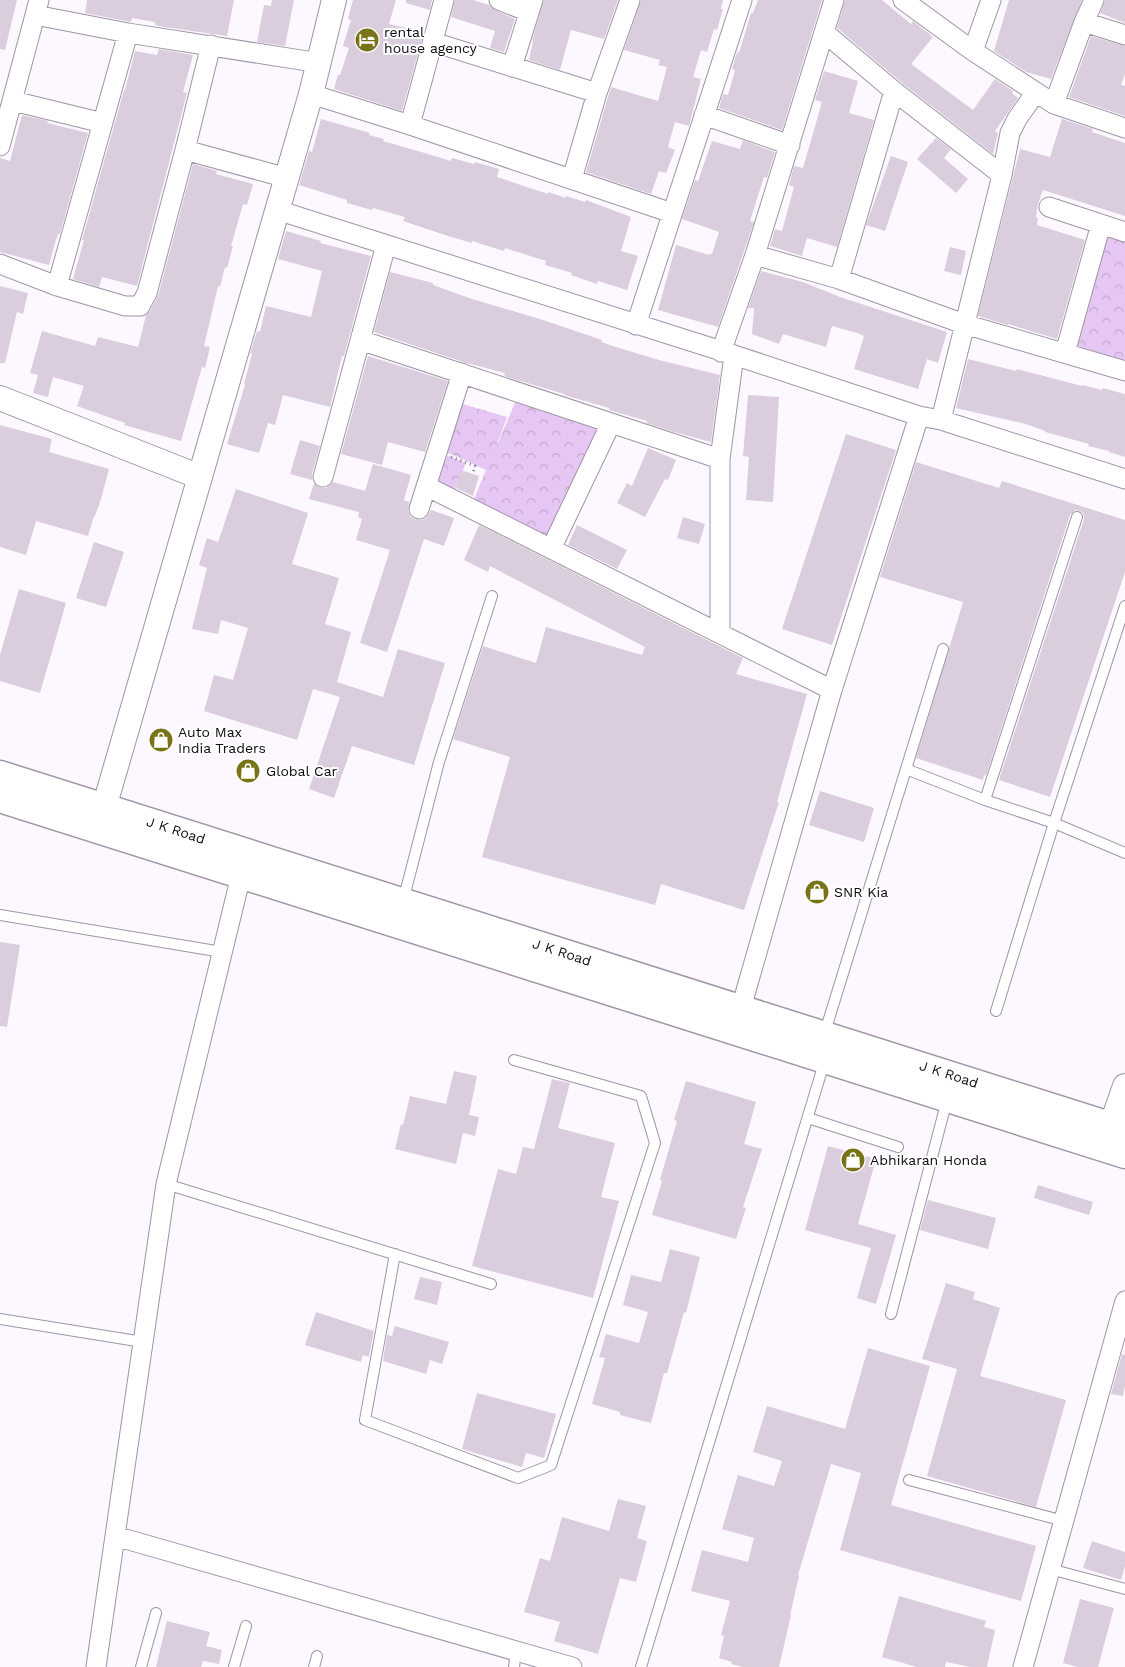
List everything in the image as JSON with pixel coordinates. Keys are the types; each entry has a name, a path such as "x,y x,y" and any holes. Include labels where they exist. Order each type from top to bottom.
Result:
{"main road":[{"name":"J K Road","path":"0,774 101,818 750,1020"},
{"name":"J K Road","path":"0,798 101,818"},
{"name":"J K Road","path":"244,864 403,902 750,1020 1116,1140"},
{"name":"J K Road","path":"828,1046 948,1099 1116,1140"}],"street":[{"path":"101,818 320,63 334,0"},
{"path":"410,125 444,0"},
{"path":"499,0 531,6 512,67"},
{"path":"572,179 597,93 630,0"},
{"path":"636,325 742,0"},
{"path":"720,633 720,459 728,353 755,255 834,0"},
{"path":"903,0 973,51 1054,104 1125,128"},
{"path":"973,51 991,0"},
{"path":"1054,104 1094,0"},
{"path":"0,146 37,7 128,33 320,63"},
{"path":"1084,22 1125,35"},
{"path":"57,286 128,33"},
{"path":"825,33 894,91 1002,175"},
{"path":"433,42 597,93"},
{"path":"0,264 57,286 124,306 140,306 147,293 211,45"},
{"path":"839,279 894,91"},
{"path":"941,420 1002,175 1010,133 1036,92"},
{"path":"311,94 410,125 672,213"},
{"path":"13,101 103,123"},
{"path":"704,115 790,145"},
{"path":"185,150 287,178"},
{"path":"1049,207 1125,232"},
{"path":"277,210 728,353 919,416 941,420 1125,480"},
{"path":"1065,353 1101,224"},
{"path":"323,477 386,245"},
{"path":"755,255 839,279 964,324 1125,371"},
{"path":"360,340 720,459"},
{"path":"419,509 462,373"},
{"path":"0,398 200,477"},
{"path":"750,1020 832,690 919,416"},
{"path":"551,549 611,423"},
{"path":"426,486 832,690"},
{"path":"96,1667 166,1184 244,864"},
{"path":"1116,1140 1125,1086"},
{"path":"1023,1667 1125,1301"},
{"path":"115,1536 515,1659 572,1667"}],"lane":[{"path":"985,800 1077,517"},
{"path":"403,902 439,762 492,596"},
{"path":"996,1011 1054,823 1125,606"},
{"path":"641,1667 808,1118 906,769 943,649"},
{"path":"906,769 985,800 1054,823 1125,853"},
{"path":"0,915 222,952"},
{"path":"395,1254 365,1420 518,1478 550,1465 655,1143 641,1096 514,1060"},
{"path":"891,1314 948,1099"},
{"path":"808,1118 898,1147"},
{"path":"166,1184 491,1284"},
{"path":"0,1319 143,1342"},
{"path":"909,1480 1064,1521"},
{"path":"1050,1569 1125,1589"},
{"path":"141,1667 156,1613"},
{"path":"234,1667 246,1626"},
{"path":"314,1667 317,1656"}],"path":[{"path":"454,459 475,466 473,473"}],"green space":[{"path":"1105,232 1125,239 1125,365 1072,350"},
{"path":"517,398 605,425 550,545 472,504 486,470 440,449 456,402 507,417 495,450"},
{"path":"437,451 466,463 451,499 426,486"}],"building":[{"path":"0,0 17,0 5,50 0,49"},
{"path":"87,0 234,0 227,36 164,27 155,25 155,22 132,18 131,22 85,13"},
{"path":"272,0 294,0 285,46 257,42 264,5 271,6"},
{"path":"353,0 396,0 389,24 424,32 402,111 334,89 349,48 343,46 351,20 348,19"},
{"path":"406,0 432,0 430,10 406,3"},
{"path":"455,0 473,0 489,5 495,10 515,19 504,52 490,48 495,31 451,17"},
{"path":"544,0 618,0 604,39 571,30 560,70 529,60 532,41"},
{"path":"641,0 723,0 721,9 723,9 717,30 714,29 707,52 701,50 693,77 701,79 689,126 675,122 668,147 675,150 666,173 659,171 651,194 586,172 611,87 658,101 667,67 658,65 660,60 624,50"},
{"path":"758,0 822,0 782,130 719,108 723,94 728,95 735,70 732,69 737,52 739,53 751,13 753,13"},
{"path":"845,0 882,0 911,24 913,21 933,37 911,64 973,110 995,79 1013,91 1012,93 1018,98 995,131 998,133 993,154 901,82 837,28"},
{"path":"1009,0 1082,0 1051,79 1026,72 994,51"},
{"path":"1105,0 1125,0 1125,23 1100,13"},
{"path":"1091,36 1125,46 1125,74 1121,85 1125,86 1125,116 1069,97"},
{"path":"159,49 193,55 183,92 187,93 137,286 102,277 99,287 73,279 84,240 82,240 135,51 157,55"},
{"path":"824,71 858,81 849,113 874,120 837,247 807,238 802,256 770,246 775,229 782,231 794,187 789,185 794,166 803,168 822,102 815,100"},
{"path":"22,115 88,133 60,234 58,234 49,265 0,252 0,158 10,161"},
{"path":"321,119 370,133 369,135 384,139 383,141 451,161 452,158 499,169 497,177 548,194 548,192 585,202 586,200 631,217 621,251 638,256 627,290 598,281 597,284 571,275 572,273 545,265 546,261 505,248 504,251 448,236 403,221 405,217 347,203 347,200 299,185 309,151 312,152"},
{"path":"1062,119 1093,129 1092,132 1125,143 1125,216 1043,190 1038,204 1037,225 1085,240 1057,339 978,316 1020,149 1050,157"},
{"path":"936,138 951,149 944,158 968,179 956,193 917,159"},
{"path":"743,140 775,152 767,178 764,177 750,221 754,222 718,327 658,310 676,245 709,255 712,254 719,232 682,219 695,180 698,181 712,141 740,149"},
{"path":"891,156 908,162 885,231 866,225"},
{"path":"193,164 217,171 216,174 253,184 247,205 243,204 227,268 225,267 220,287 218,286 204,346 210,347 205,368 202,367 181,441 124,425 125,423 77,406 84,386 53,377 48,397 33,393 38,375 30,373 42,331 95,346 98,337 138,347 146,315 158,296"},
{"path":"286,231 321,241 320,243 371,256 344,356 342,356 330,407 283,395 275,425 268,423 259,453 227,444 245,385 252,354 250,353 257,331 260,332 266,306 311,317 322,271 278,259"},
{"path":"950,247 966,251 961,275 944,271"},
{"path":"761,271 803,282 840,297 947,332 938,363 927,359 918,389 854,369 864,336 857,333 832,326 826,347 783,334 779,344 752,334 754,308 748,308"},
{"path":"390,272 433,283 433,285 472,299 540,319 602,340 601,342 619,348 720,375 711,442 646,423 647,421 609,410 609,408 504,376 505,373 463,362 374,332"},
{"path":"0,286 28,293 23,314 17,312 5,363 0,363"},
{"path":"368,356 448,381 425,452 388,442 382,465 341,454"},
{"path":"968,359 1016,371 1017,369 1082,386 1102,390 1103,388 1125,394 1125,457 1088,446 1089,444 1045,432 1026,424 956,408"},
{"path":"748,395 779,397 773,502 746,500 749,457 743,456"},
{"path":"0,425 52,439 49,452 109,469 88,536 36,521 26,555 0,547"},
{"path":"846,434 896,450 832,645 782,629"},
{"path":"300,440 320,446 312,480 290,474"},
{"path":"648,448 676,460 668,480 665,479 645,517 617,503 627,483 632,486"},
{"path":"916,462 999,488 1002,481 1125,520 1125,572 1050,797 999,780 1084,515 1076,510 1070,515 986,776 984,775 983,780 916,758 963,602 880,577"},
{"path":"373,464 411,475 404,500 409,502 408,511 411,517 416,520 422,520 427,517 431,510 454,518 444,546 424,539 387,652 360,643 390,550 356,540 362,519 358,517 359,512 309,499 314,483 321,488 326,488 333,482 365,491"},
{"path":"461,470 479,476 473,496 456,488"},
{"path":"236,489 308,513 292,564 339,578 325,624 351,632 337,682 383,697 398,649 445,663 414,765 352,746 334,798 309,789 340,697 313,689 297,740 204,711 214,675 233,680 248,628 221,620 218,634 192,629 207,568 199,565 207,538 218,542"},
{"path":"683,517 705,524 699,544 677,538"},
{"path":"479,525 743,658 736,674 807,694 777,802 779,802 744,910 661,884 655,905 482,857 510,757 453,739 483,646 536,663 546,627 642,655 645,647 490,566 488,572 464,560"},
{"path":"577,525 627,550 617,569 568,545"},
{"path":"94,542 124,552 106,607 76,598"},
{"path":"19,589 66,603 40,693 0,681 0,655"},
{"path":"820,791 874,808 864,842 809,825"},
{"path":"0,942 20,945 7,1027 0,1026"},
{"path":"454,1071 477,1076 469,1115 479,1117 475,1136 463,1133 456,1164 395,1149 410,1096 446,1104"},
{"path":"552,1079 570,1083 558,1128 615,1143 601,1197 619,1201 593,1298 472,1266 498,1169 516,1174 523,1147 534,1149"},
{"path":"686,1081 756,1102 744,1144 762,1149 743,1207 746,1208 736,1239 652,1215 677,1121 674,1120"},
{"path":"828,1146 876,1159 858,1224 896,1235 876,1304 857,1298 871,1248 805,1230"},
{"path":"1038,1185 1093,1202 1089,1215 1034,1198"},
{"path":"928,1200 996,1218 988,1249 920,1230"},
{"path":"670,1249 700,1257 686,1313 684,1312 667,1373 664,1373 651,1423 620,1415 620,1412 592,1404 605,1358 599,1357 606,1334 639,1343 648,1312 623,1305 631,1275 661,1282"},
{"path":"420,1277 442,1282 437,1305 414,1299"},
{"path":"946,1283 975,1292 973,1299 1000,1308 980,1376 1066,1400 1036,1507 927,1476 957,1369 922,1359"},
{"path":"316,1312 374,1331 369,1357 363,1355 361,1362 305,1345"},
{"path":"395,1326 449,1342 442,1364 430,1360 426,1374 383,1361 387,1335 392,1336"},
{"path":"868,1348 930,1366 891,1505 1036,1546 1021,1601 840,1550 861,1473 831,1464 798,1575 779,1667 743,1667 731,1664 732,1662 719,1658 724,1636 721,1635 730,1601 691,1591 702,1550 748,1562 754,1538 722,1529 738,1475 774,1486 782,1461 753,1452 767,1406 845,1429"},
{"path":"1122,1354 1125,1355 1125,1386 1123,1396 1111,1394"},
{"path":"477,1393 556,1414 544,1458 526,1453 522,1467 462,1449"},
{"path":"618,1499 646,1506 637,1538 647,1541 636,1582 620,1578 598,1654 554,1641 560,1622 524,1612 540,1558 550,1561 562,1517 609,1531"},
{"path":"1092,1541 1125,1552 1125,1566 1121,1580 1083,1568"},
{"path":"899,1596 986,1621 984,1627 995,1630 987,1667 971,1667 946,1662 945,1667 917,1667 882,1657"},
{"path":"1080,1599 1114,1608 1098,1667 1078,1667 1063,1663"},
{"path":"167,1621 210,1632 206,1646 222,1650 219,1664 203,1661 201,1667 156,1667"}],"place":[{"name":"rental house agency","path":"367,40"},
{"name":"Auto Max India Traders","path":"161,740"},
{"name":"Global Car","path":"248,771"},
{"name":"SNR Kia","path":"817,892"},
{"name":"Abhikaran Honda","path":"853,1160"}]}
